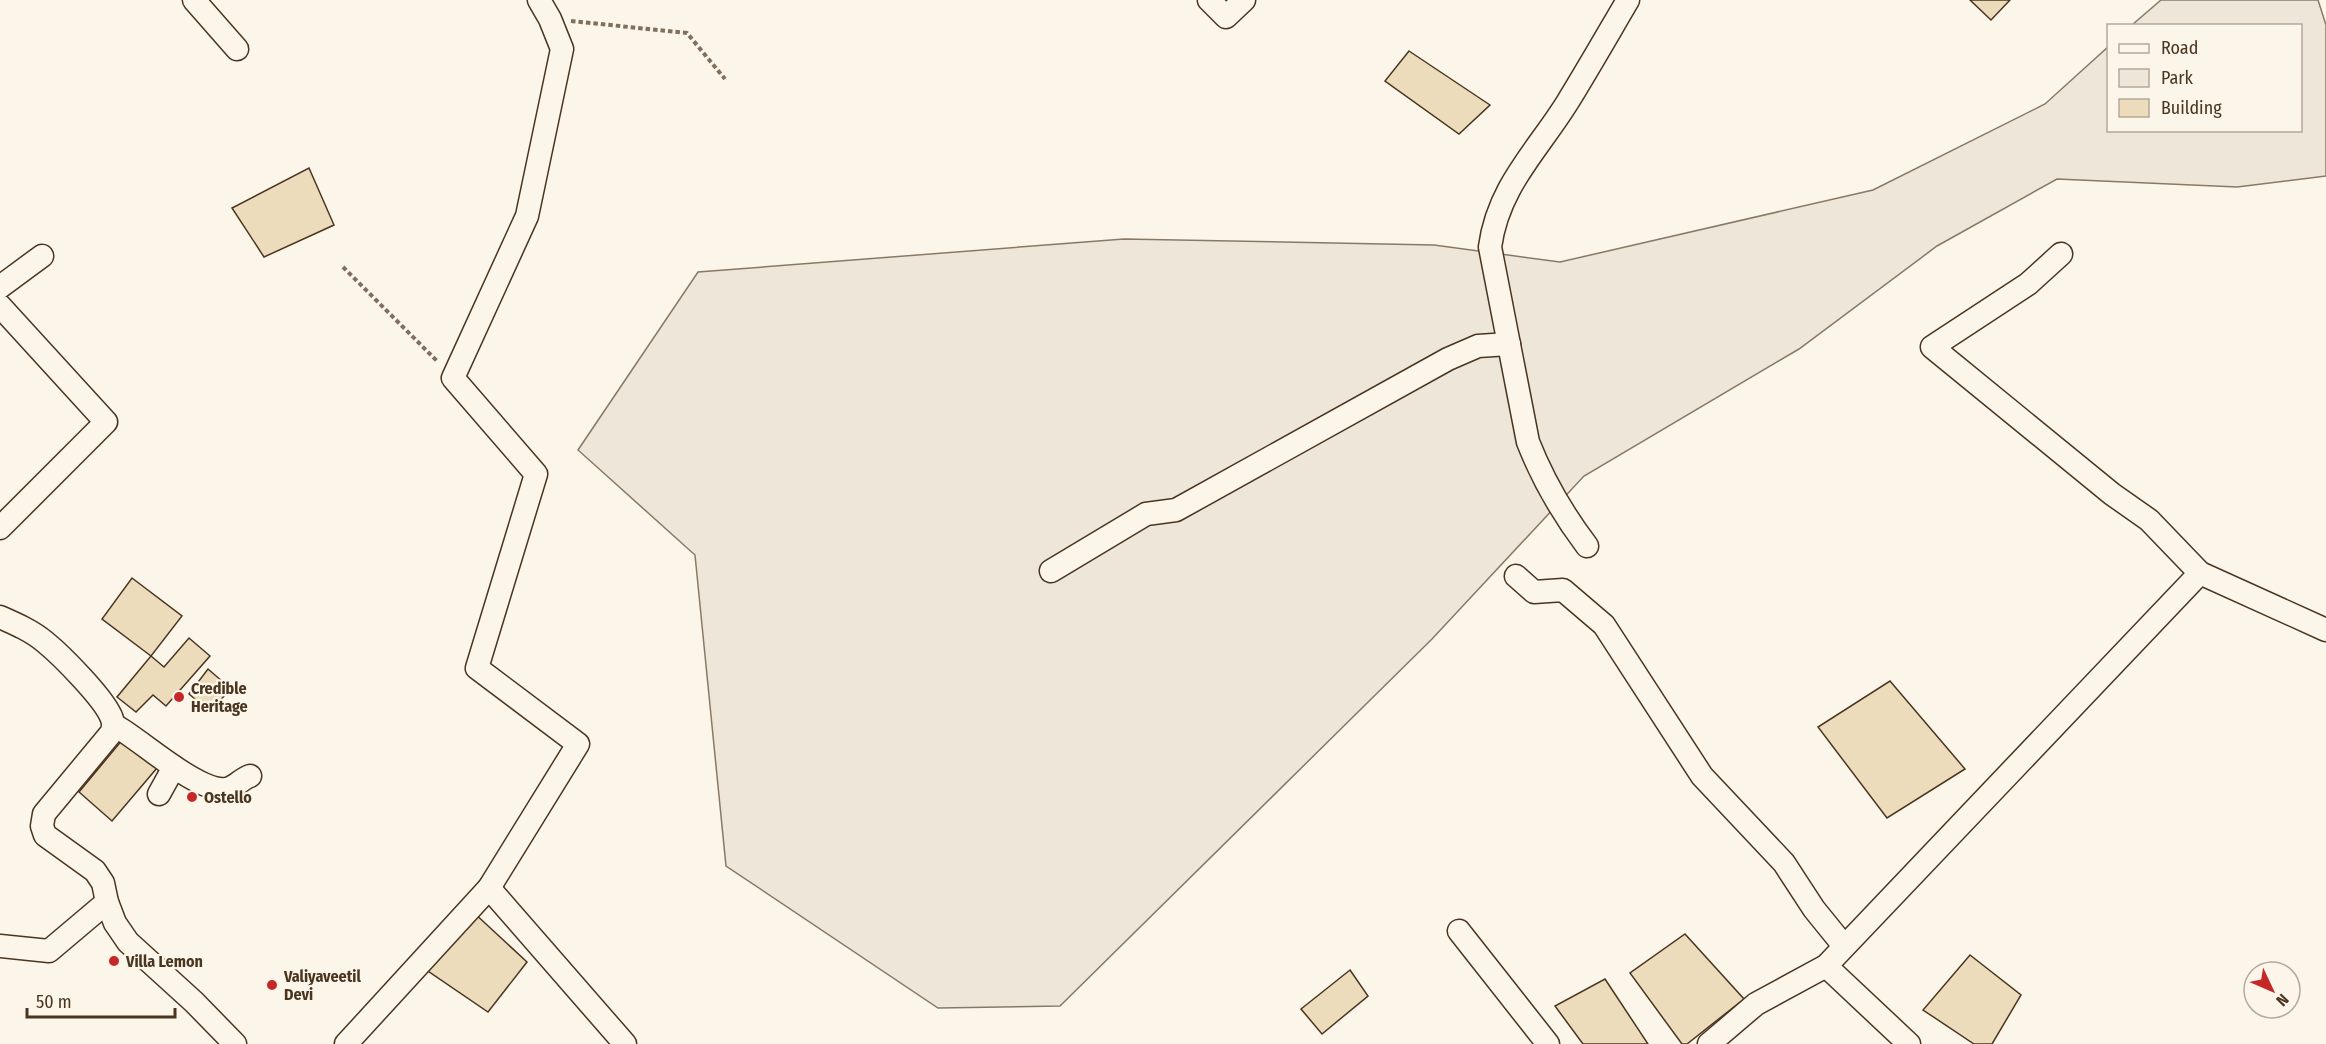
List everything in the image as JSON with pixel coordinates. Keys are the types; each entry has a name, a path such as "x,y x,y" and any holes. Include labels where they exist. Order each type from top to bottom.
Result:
{"street":[{"path":"194,0 237,49"},
{"path":"1209,0 1226,17 1244,0"},
{"path":"1587,546 1563,514 1540,472 1528,442 1490,247 1492,230 1509,186 1567,104 1628,0"},
{"path":"346,1044 489,888 578,744 477,668 536,474 453,378 527,216 562,49 544,10"},
{"path":"2061,254 2028,284 1932,347 2112,494 2149,520 2200,573 2326,630"},
{"path":"0,287 42,256"},
{"path":"0,306 106,422 0,528"},
{"path":"1051,571 1146,514 1176,510 1448,359 1478,346 1509,344"},
{"path":"1709,1044 1756,1004 1826,966 2200,573"},
{"path":"1516,576 1534,592 1563,590 1604,625 1702,776 1785,863 1814,909 1844,946"},
{"path":"0,617 46,642 86,683 110,713 114,724 112,732 44,814 42,826 45,835 53,843 95,871 102,883 115,923 128,942 194,1002 235,1044"},
{"path":"114,724 174,767 218,789 226,789 250,776"},
{"path":"159,795 174,767"},
{"path":"489,888 625,1044"},
{"path":"0,946 49,951 107,902"},
{"path":"1459,931 1548,1044"},
{"path":"1826,966 1909,1044"}],"path":[{"path":"544,10 687,33 725,79"},
{"path":"343,267 453,378"}],"green space":[{"path":"2161,0 2318,0 2326,25 2326,176 2237,187 2057,179 1937,246 1799,349 1584,476 1432,639 1060,1006 938,1008 726,866 695,555 578,450 698,272 1124,239 1434,245 1560,262 1873,190 2045,104 2107,48 2107,132 2302,132 2302,24 2133,24"}],"building":[{"path":"1970,0 2010,0 1991,20"},
{"path":"1409,51 1490,105 1459,134 1385,81"},
{"path":"309,168 334,225 264,257 232,208"},
{"path":"132,578 182,616 151,656 102,619"},
{"path":"189,638 210,656 166,706 153,695 136,712 117,697 151,656 164,667"},
{"path":"208,669 230,688 211,713 189,694"},
{"path":"1890,681 1965,769 1887,818 1818,727"},
{"path":"123,739 157,768 112,821 79,792"},
{"path":"472,911 527,962 488,1012 425,969"},
{"path":"1685,934 1744,999 1687,1044 1682,1044 1630,973"},
{"path":"1970,955 2021,995 1992,1044 1974,1044 1923,1010"},
{"path":"1350,970 1368,996 1322,1034 1301,1009"},
{"path":"1605,979 1648,1044 1583,1044 1555,1006"}],"place":[{"name":"Credible Heritage","path":"179,697"},
{"name":"Ostello","path":"192,797"},
{"name":"Villa Lemon","path":"114,961"},
{"name":"Valiyaveetil Devi","path":"272,985"}]}
